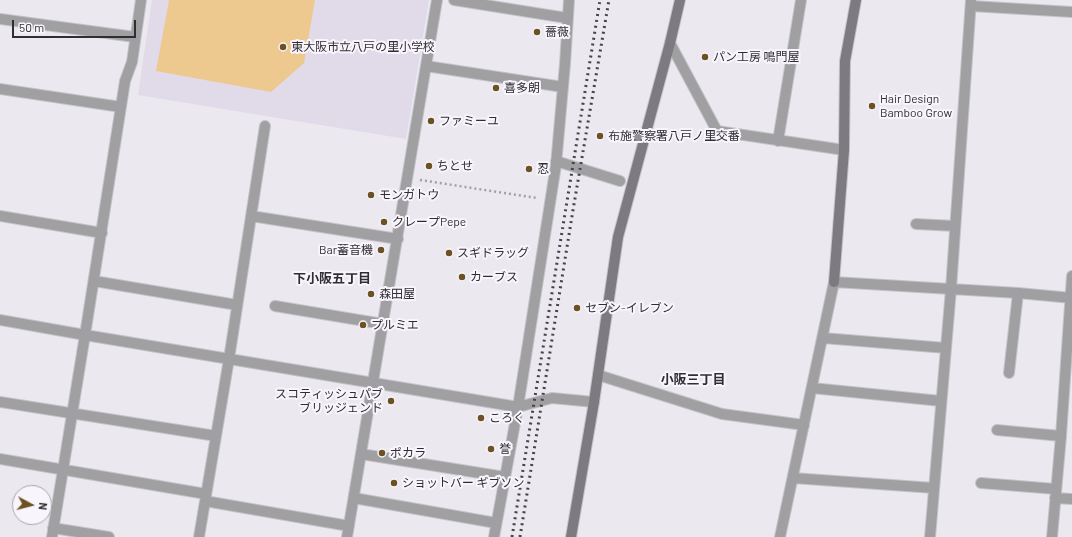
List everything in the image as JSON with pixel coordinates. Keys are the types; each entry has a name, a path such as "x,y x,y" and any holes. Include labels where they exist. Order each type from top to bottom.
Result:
{"street":[{"path":"109,537 52,532 102,233 121,107 126,80 132,62 141,0"},
{"path":"347,537 437,0"},
{"path":"454,0 567,18"},
{"path":"494,537 518,407 556,161 569,0"},
{"path":"571,537 594,402 618,237 670,43 680,0"},
{"path":"778,141 801,0"},
{"path":"780,537 834,282 844,150 845,61 856,0"},
{"path":"930,537 951,289 971,3 1072,12"},
{"path":"0,19 135,37"},
{"path":"670,43 717,131 844,150"},
{"path":"426,66 563,88"},
{"path":"0,89 121,107"},
{"path":"199,537 229,359 265,126"},
{"path":"556,161 620,181"},
{"path":"0,216 102,233"},
{"path":"251,216 398,239"},
{"path":"916,224 955,226"},
{"path":"1052,537 1061,436 1072,276"},
{"path":"94,281 237,305"},
{"path":"834,282 1018,293 1071,298"},
{"path":"1009,373 1018,293"},
{"path":"275,306 383,324"},
{"path":"0,320 518,407 552,398 594,402"},
{"path":"822,338 946,348"},
{"path":"598,375 722,414 804,425"},
{"path":"812,388 941,401"},
{"path":"0,402 72,412 216,436"},
{"path":"997,430 1061,436"},
{"path":"361,454 505,477"},
{"path":"0,459 205,497 349,526"},
{"path":"793,478 934,488"},
{"path":"981,483 1055,494 1072,499"},
{"path":"354,498 496,523"}],"path":[{"path":"408,178 550,200"}],"shaded area":[{"name":"東大阪市立八戸の里小学校","path":"152,0 429,0 406,139 138,95"},
{"path":"169,0 315,0 304,63 271,92 156,71"}],"railway":[{"path":"512,537 600,0"},
{"path":"520,537 609,0"}],"place":[{"name":"薔薇","path":"537,32"},
{"name":"東大阪市立八戸の里小学校","path":"283,47"},
{"name":"パン工房 鳴門屋","path":"705,57"},
{"name":"喜多朗","path":"496,88"},
{"name":"Hair Design Bamboo Grow","path":"872,106"},
{"name":"ファミーユ","path":"431,121"},
{"name":"布施警察署八戸ノ里交番","path":"600,136"},
{"name":"ちとせ","path":"429,166"},
{"name":"忍","path":"529,169"},
{"name":"モンガトウ","path":"371,195"},
{"name":"クレープPepe","path":"384,222"},
{"name":"Bar蓄音機","path":"381,250"},
{"name":"スギドラッグ","path":"449,253"},
{"name":"カーブス","path":"462,277"},
{"name":"森田屋","path":"371,294"},
{"name":"セブン-イレブン","path":"577,308"},
{"name":"プルミエ","path":"363,325"},
{"name":"スコティッシュパブ ブリッジェンド","path":"391,401"},
{"name":"ころく","path":"481,418"},
{"name":"誉","path":"491,449"},
{"name":"ポカラ","path":"382,453"},
{"name":"ショットバー ギブソン","path":"394,483"}],"district":[{"name":"下小阪五丁目","path":"332,279"},
{"name":"小阪三丁目","path":"693,380"}]}
